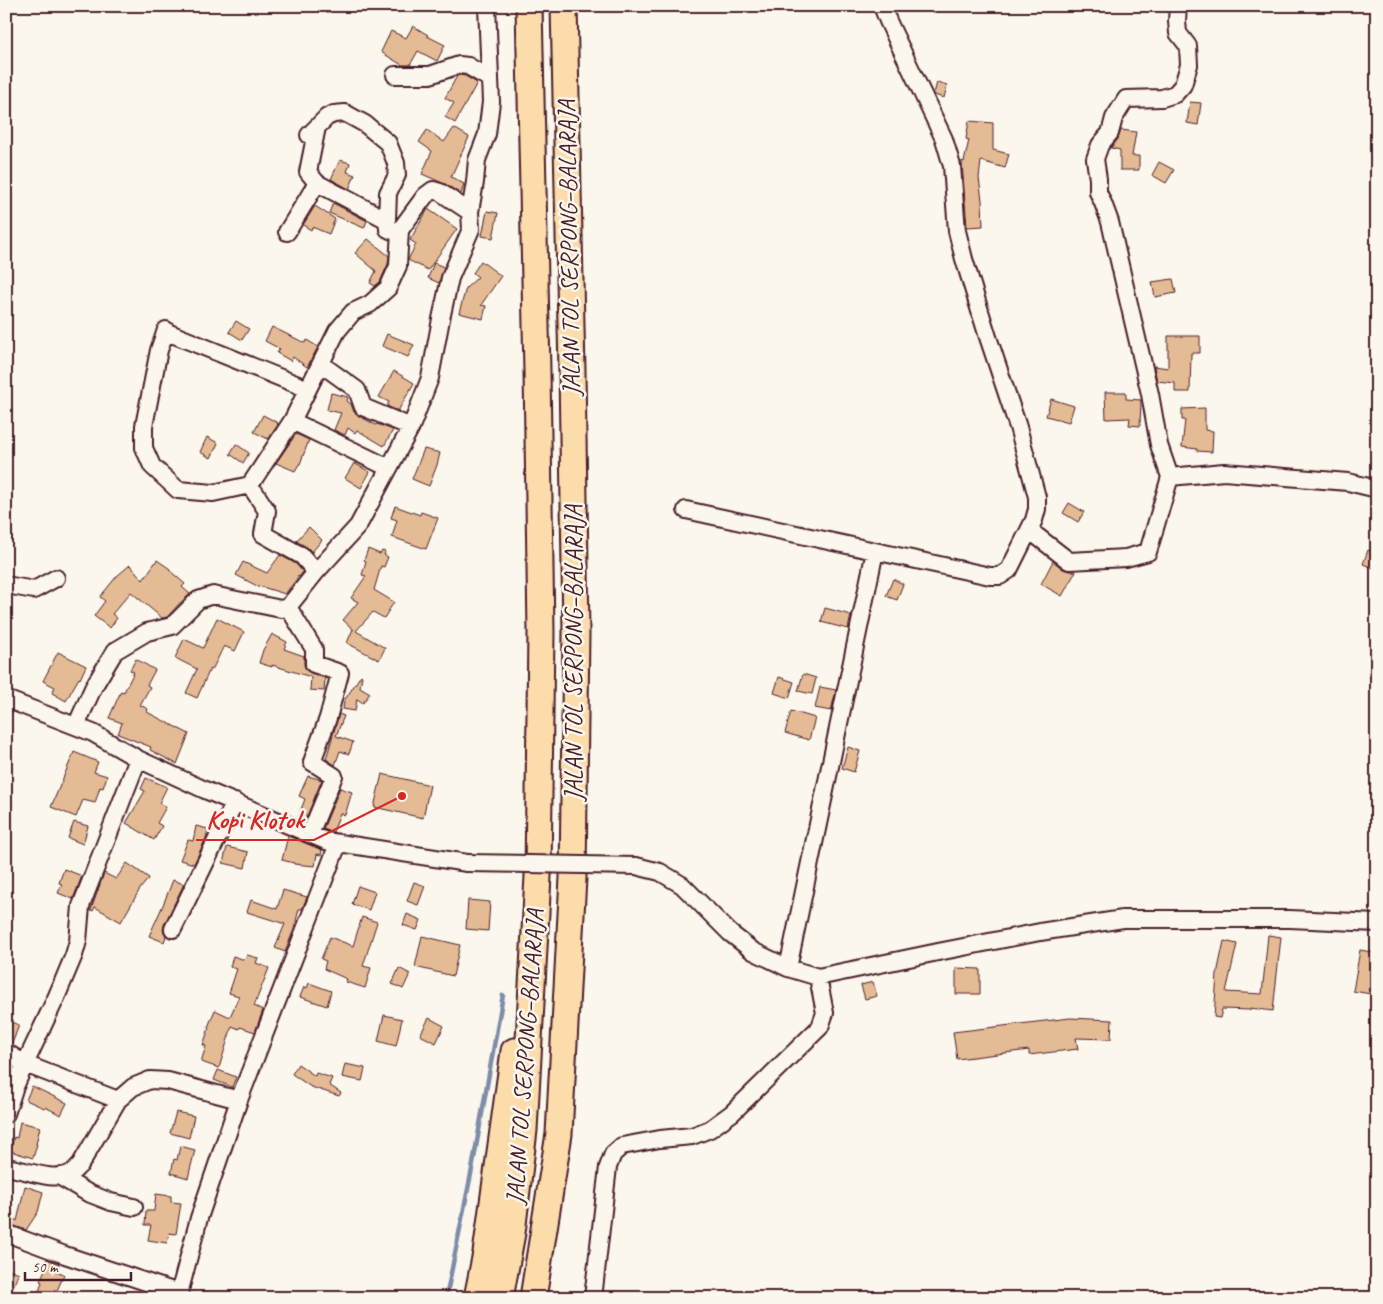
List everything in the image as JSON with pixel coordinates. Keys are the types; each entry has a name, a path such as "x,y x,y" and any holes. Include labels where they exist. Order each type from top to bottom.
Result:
{"highway":[{"name":"JALAN TOL SERPONG–BALARAJA","path":"500,1298 512,1232 524,1130 538,876 541,632 528,6"},
{"name":"JALAN TOL SERPONG–BALARAJA","path":"533,1298 559,1134 573,878 576,632 564,6"},
{"path":"477,1298 486,1253 538,876"}],"street":[{"path":"76,726 94,686 115,651 147,632 172,626 198,600 213,595 281,609 288,607 316,572 358,526 412,428 430,378 450,278 471,228 470,212 477,160 487,134 492,102 488,6"},
{"path":"686,510 990,576 1000,576 1009,570 1034,520 1037,509 1037,497 1018,426 987,334 957,231 952,166 944,139 882,6"},
{"path":"1029,530 1069,561 1126,558 1148,552 1170,477 1160,445 1110,222 1098,192 1095,159 1100,145 1110,133 1114,118 1126,99 1162,98 1176,94 1183,85 1189,65 1188,46 1178,33 1178,6"},
{"path":"395,75 430,75 459,65 468,66 490,80"},
{"path":"387,220 317,183 308,172 313,131 327,117 345,113 388,143 396,163 397,176 388,193 387,220 388,229 392,232 400,230 426,196 433,190 440,192 470,212"},
{"path":"287,232 317,183"},
{"path":"308,389 166,330 159,350 144,426 144,448 152,466 178,490 212,493 250,485 292,421 308,389 320,364 337,331 349,315 370,304 388,288 398,266 400,230"},
{"path":"320,364 357,390 363,407 412,428"},
{"path":"292,421 390,468"},
{"path":"1170,477 1224,472 1348,482 1377,489"},
{"path":"250,485 267,511 263,534 302,556 316,572"},
{"path":"788,968 875,551"},
{"path":"6,585 34,590 56,578"},
{"path":"288,607 314,649 314,664 340,673 328,718 312,762 334,776 310,834"},
{"path":"6,699 93,733 138,759 205,790 326,841 467,863 636,866 660,872 682,885 730,933 753,951 788,968 818,977 1021,936 1123,919 1290,919 1377,923"},
{"path":"6,1114 14,1089 74,955 78,941 82,906 138,759"},
{"path":"173,929 234,802"},
{"path":"6,1233 178,1296 199,1218 239,1100 338,844"},
{"path":"593,1298 608,1167 613,1154 622,1146 660,1139 692,1136 710,1129 732,1113 820,1027 825,1013 818,977"},
{"path":"6,1052 25,1064 118,1100"},
{"path":"6,1167 43,1175 59,1176 71,1173 80,1165 118,1100 134,1087 150,1080 168,1081 239,1100"},
{"path":"59,1176 88,1193 111,1202 134,1207"}],"building":[{"path":"413,26 445,45 437,61 418,51 410,65 402,65 381,52 391,31 406,38"},
{"path":"460,75 477,83 455,123 445,117 454,103 445,98 457,76"},
{"path":"937,82 947,85 944,98 934,95"},
{"path":"1190,102 1201,103 1198,125 1187,123"},
{"path":"969,121 993,123 993,150 1009,154 1005,168 981,161 979,178 983,226 967,227 962,161 964,162 969,140 966,139"},
{"path":"454,128 469,137 451,177 464,184 461,194 445,184 422,174 432,151 419,142 427,130 444,142"},
{"path":"1121,130 1136,132 1132,156 1139,156 1139,170 1120,170 1120,150 1111,148 1118,139"},
{"path":"340,160 350,163 347,172 355,175 349,189 331,179"},
{"path":"1159,162 1174,170 1166,183 1152,175"},
{"path":"333,203 367,221 364,228 329,213"},
{"path":"315,206 335,219 329,234 312,227 311,230 303,225"},
{"path":"428,209 457,229 428,270 408,260 416,244 410,240"},
{"path":"487,211 498,213 493,238 482,236"},
{"path":"368,239 389,256 388,264 380,282 375,286 370,283 376,271 355,253"},
{"path":"481,261 501,276 481,305 486,306 483,319 459,313 466,288 478,277 473,273"},
{"path":"434,263 444,267 439,283 428,278"},
{"path":"1173,279 1176,293 1155,297 1152,282"},
{"path":"236,321 249,329 242,340 229,332"},
{"path":"272,327 305,343 307,340 318,347 307,367 293,357 291,361 277,353 280,349 265,341"},
{"path":"387,334 414,345 408,357 382,346"},
{"path":"1168,336 1200,336 1200,353 1191,353 1190,392 1175,392 1175,383 1157,381 1154,366 1168,368"},
{"path":"394,371 414,383 398,411 387,406 389,402 379,397"},
{"path":"1105,392 1126,392 1126,399 1141,400 1140,426 1129,425 1130,418 1106,419"},
{"path":"331,393 348,397 347,401 359,416 376,425 393,430 384,446 357,430 355,433 348,428 345,435 334,430 341,413 327,410"},
{"path":"1051,399 1074,406 1069,422 1046,416"},
{"path":"1205,408 1205,430 1213,431 1212,452 1182,447 1185,420 1182,420 1182,409"},
{"path":"263,415 278,423 268,439 254,432"},
{"path":"296,434 309,440 300,464 295,471 276,463"},
{"path":"207,437 218,443 211,458 200,452"},
{"path":"236,444 249,453 243,463 230,454"},
{"path":"424,449 440,453 429,486 412,479"},
{"path":"354,463 370,472 361,488 345,478"},
{"path":"1069,503 1084,512 1078,522 1063,513"},
{"path":"395,506 420,515 421,512 438,518 426,549 392,537 397,520 391,518"},
{"path":"309,527 322,540 312,552 296,541"},
{"path":"368,549 380,554 382,551 385,552 384,555 388,557 384,567 381,566 374,590 394,602 384,618 373,612 356,631 385,648 379,660 347,643 353,629 343,620 358,602 351,598 366,576 362,575"},
{"path":"1368,550 1377,553 1377,569 1363,564"},
{"path":"280,555 296,564 303,572 285,594 259,587 236,575 243,562 267,573"},
{"path":"157,560 170,569 185,584 182,587 190,594 167,617 162,618 131,592 112,614 117,618 110,628 94,616 105,601 100,597 117,576 130,565 143,580"},
{"path":"1053,561 1063,569 1076,571 1062,596 1041,584"},
{"path":"893,579 903,584 897,600 886,596"},
{"path":"825,608 851,615 848,629 821,622"},
{"path":"217,618 244,632 235,651 224,646 212,670 210,669 197,698 186,693 197,669 175,658 184,639 203,648"},
{"path":"272,634 287,642 284,649 304,656 306,670 325,678 324,691 310,690 311,677 259,663 263,650"},
{"path":"58,652 86,666 66,701 52,693 55,687 43,681"},
{"path":"136,659 155,670 147,685 150,687 140,705 148,709 147,712 189,734 177,764 150,750 151,747 118,734 122,723 109,718 121,691 124,692 134,672 130,670"},
{"path":"803,674 816,678 812,694 798,691"},
{"path":"361,675 360,687 370,693 363,703 357,699 355,711 343,709 344,701"},
{"path":"779,677 794,682 789,698 774,693"},
{"path":"820,687 836,690 831,711 815,708"},
{"path":"791,711 815,718 809,740 785,733"},
{"path":"339,714 344,716 336,736 353,742 349,754 340,751 335,765 326,759"},
{"path":"848,747 860,751 854,772 842,768"},
{"path":"74,752 98,762 94,772 107,776 103,788 100,787 95,803 83,800 76,817 51,807"},
{"path":"382,774 430,785 423,818 374,807"},
{"path":"308,776 322,780 305,821 302,820 305,813 300,812 305,799 299,796"},
{"path":"146,778 167,787 159,803 166,807 157,823 162,826 154,840 126,823 145,791 141,789"},
{"path":"340,788 352,792 345,815 340,813 333,832 323,829"},
{"path":"74,822 88,826 83,844 68,838"},
{"path":"196,826 208,829 194,864 180,860 188,840 193,841"},
{"path":"288,836 322,850 321,855 317,854 315,866 294,864 282,860"},
{"path":"227,847 248,852 245,868 223,863"},
{"path":"127,863 149,878 140,889 121,922 95,907 93,911 91,910 104,873 116,879"},
{"path":"64,869 82,876 73,899 58,893 62,884 59,883"},
{"path":"173,880 184,884 164,925 163,930 166,936 164,942 149,936"},
{"path":"414,882 425,886 418,905 407,901"},
{"path":"358,886 375,892 369,910 352,904"},
{"path":"283,890 307,897 302,909 299,909 285,952 275,948 285,924 247,912 251,900 277,909"},
{"path":"468,900 490,902 488,931 466,929"},
{"path":"407,914 421,920 417,930 403,925"},
{"path":"362,917 377,922 363,966 371,968 365,988 346,982 347,979 324,969 326,961 321,959 330,937 353,946"},
{"path":"1268,935 1281,937 1273,1011 1250,1008 1250,1010 1222,1009 1220,1018 1214,1017 1217,974 1224,941 1237,944 1226,992 1262,994"},
{"path":"422,936 460,945 453,976 415,967"},
{"path":"1360,950 1377,953 1377,995 1353,991"},
{"path":"247,955 258,958 256,963 269,968 254,1006 263,1010 255,1032 232,1026 219,1068 201,1062 206,1046 203,1045 215,1010 230,1017 239,996 229,993 237,969 230,967 233,956 245,960"},
{"path":"399,968 410,974 403,989 392,984"},
{"path":"956,968 980,969 980,994 956,994"},
{"path":"873,982 877,996 865,999 861,985"},
{"path":"309,983 331,991 327,1006 300,997 304,987 307,988"},
{"path":"384,1015 402,1019 396,1046 378,1041"},
{"path":"429,1018 444,1026 436,1043 420,1035"},
{"path":"1070,1018 1112,1020 1111,1039 1076,1038 1078,1049 1029,1055 1029,1050 957,1059 953,1032"},
{"path":"6,1020 19,1025 12,1044 6,1042"},
{"path":"298,1064 315,1076 316,1073 332,1078 329,1085 341,1093 339,1096 311,1087 292,1074"},
{"path":"345,1064 365,1068 362,1081 342,1077"},
{"path":"218,1070 236,1077 232,1087 214,1080"},
{"path":"32,1086 67,1103 61,1115 26,1100"},
{"path":"176,1112 194,1116 189,1138 170,1133"},
{"path":"20,1122 40,1127 33,1158 10,1151 14,1137 17,1138"},
{"path":"180,1146 195,1150 188,1178 171,1173 174,1159 177,1160"},
{"path":"25,1186 43,1192 38,1212 26,1230 6,1223 6,1214 17,1221"},
{"path":"156,1194 171,1196 171,1202 181,1203 176,1234 169,1233 167,1243 148,1240 151,1225 145,1225 146,1211 154,1211"},
{"path":"47,1259 59,1264 56,1271 64,1274 54,1298 37,1298 42,1282 40,1281 47,1265 45,1265"},
{"path":"6,1268 19,1273 8,1298 6,1298"}],"waterway":[{"path":"446,1298 473,1164 503,995"}],"place":[{"name":"Kopi Klotok","path":"402,796"}]}
